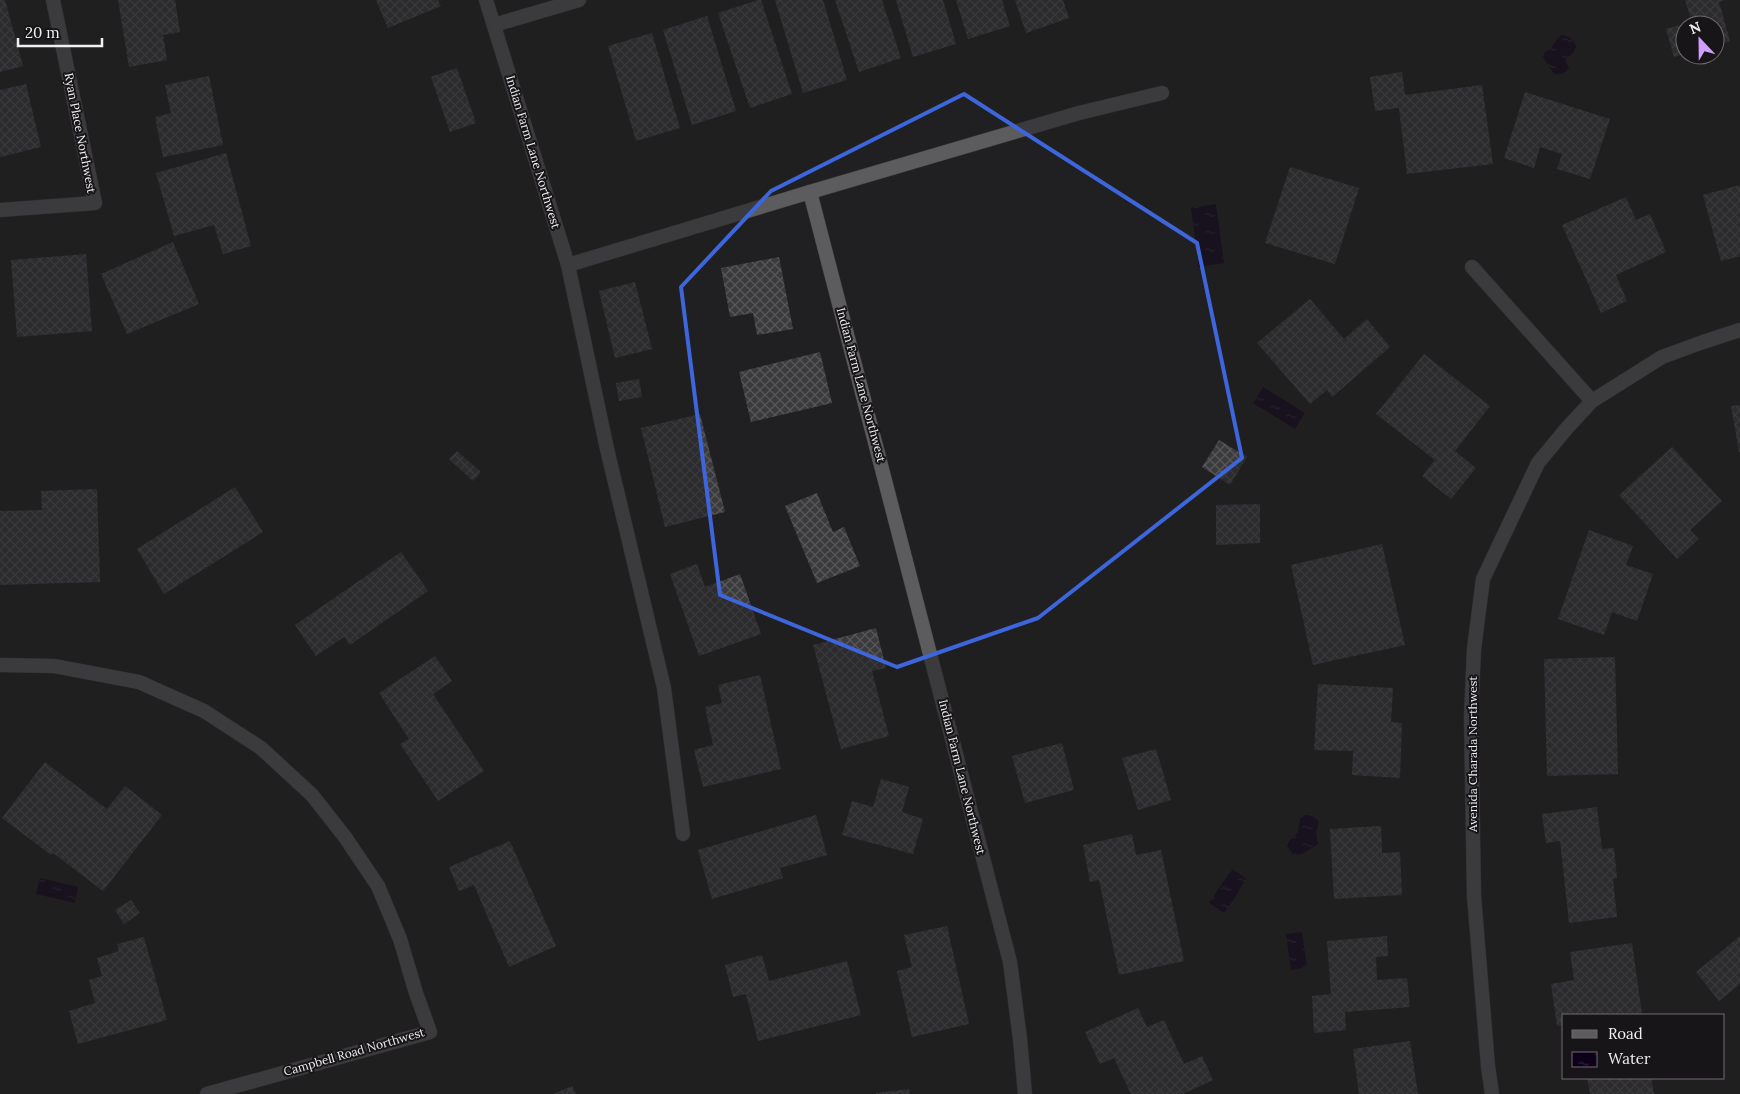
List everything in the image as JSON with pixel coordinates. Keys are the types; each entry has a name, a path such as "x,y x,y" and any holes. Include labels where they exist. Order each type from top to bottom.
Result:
{"street":[{"name":"Ryan Place Northwest","path":"0,210 94,203 53,0"},
{"name":"Indian Farm Lane Northwest","path":"486,0 568,265 607,449 664,688 684,834"},
{"path":"494,25 579,0"},
{"path":"568,265 1079,113 1162,93"},
{"name":"Indian Farm Lane Northwest","path":"810,192 1010,962 1025,1094"},
{"path":"1472,267 1592,402"},
{"name":"Avenida Charada Northwest","path":"1492,1094 1488,1066 1474,886 1471,716 1474,649 1483,579 1538,463 1592,402 1662,357 1740,330"},
{"name":"Campbell Road Northwest","path":"0,665 54,666 139,682 204,711 261,748 312,795 345,836 378,886 400,939 430,1032 207,1094"}],"highlighted area":[{"path":"964,94 1197,243 1242,458 1038,618 897,667 720,595 681,287 771,191"}],"water":[{"path":"1562,35 1571,38 1576,46 1574,52 1565,60 1569,68 1563,74 1554,74 1543,57 1544,53"},
{"path":"1216,204 1224,263 1199,267 1191,208"},
{"path":"1263,387 1305,413 1295,429 1253,403"},
{"path":"1305,815 1313,817 1319,822 1316,833 1318,844 1302,854 1294,855 1287,846 1289,841 1298,832 1300,819"},
{"path":"1232,869 1246,878 1224,913 1209,903"},
{"path":"40,878 78,887 75,903 36,894"},
{"path":"1302,932 1307,967 1291,970 1286,934"}],"building":[{"path":"0,0 5,0 23,66 0,72"},
{"path":"118,0 175,0 180,32 163,35 167,60 129,67"},
{"path":"376,0 438,0 441,6 388,28"},
{"path":"761,0 792,94 750,108 718,13"},
{"path":"775,0 823,0 847,80 803,93"},
{"path":"835,0 882,0 901,58 859,72"},
{"path":"896,0 943,0 956,44 913,57"},
{"path":"956,0 1002,0 1010,26 968,39"},
{"path":"1015,0 1063,0 1069,18 1026,33"},
{"path":"1685,0 1725,0 1719,2 1723,15 1690,15"},
{"path":"707,16 736,111 692,125 663,30"},
{"path":"1725,23 1730,41 1725,43"},
{"path":"1675,27 1675,57 1674,57 1666,29"},
{"path":"652,33 680,128 636,141 608,46"},
{"path":"457,68 476,123 450,132 431,77"},
{"path":"1402,72 1405,95 1482,85 1493,164 1407,174 1399,108 1375,111 1370,77"},
{"path":"209,76 223,145 163,157 155,117 171,113 165,85"},
{"path":"26,84 41,147 0,157 0,90"},
{"path":"1525,92 1610,119 1590,179 1557,169 1562,154 1540,147 1534,168 1504,158"},
{"path":"226,153 251,246 223,254 214,225 174,236 156,173"},
{"path":"1290,167 1359,188 1335,264 1265,243"},
{"path":"1740,185 1740,256 1721,261 1703,195"},
{"path":"1626,197 1636,220 1650,214 1666,252 1616,275 1627,301 1601,313 1562,225"},
{"path":"173,242 199,304 127,334 101,274"},
{"path":"86,254 92,331 17,337 11,260"},
{"path":"779,257 793,329 757,335 753,313 730,317 721,268"},
{"path":"635,282 652,349 615,358 599,291"},
{"path":"1310,299 1344,339 1367,319 1390,347 1332,397 1327,390 1310,404 1257,343"},
{"path":"820,352 832,403 751,422 739,372"},
{"path":"1424,354 1490,406 1455,451 1476,468 1451,499 1422,476 1435,460 1376,414"},
{"path":"639,379 642,397 619,401 616,383"},
{"path":"1740,405 1740,452 1739,452 1731,406"},
{"path":"700,414 725,512 665,527 641,428"},
{"path":"1219,440 1247,457 1230,485 1202,467"},
{"path":"1672,447 1722,501 1690,530 1699,539 1677,559 1619,495"},
{"path":"457,451 481,472 473,481 449,459"},
{"path":"235,487 263,532 164,594 137,549"},
{"path":"97,489 100,582 0,585 0,511 42,510 41,491"},
{"path":"817,493 833,532 844,527 860,566 817,583 785,506"},
{"path":"1260,504 1260,543 1216,545 1216,505"},
{"path":"1589,530 1633,546 1626,565 1653,574 1637,621 1612,612 1604,635 1558,619"},
{"path":"1382,544 1405,645 1313,665 1291,565"},
{"path":"401,552 428,591 350,645 344,637 316,656 295,625"},
{"path":"697,564 705,587 740,574 761,634 699,656 670,574"},
{"path":"876,628 886,668 872,671 889,736 841,749 813,645"},
{"path":"435,656 452,681 433,694 484,771 438,801 400,744 409,739 379,693"},
{"path":"1615,657 1618,774 1547,776 1544,659"},
{"path":"760,675 781,769 703,787 694,750 713,745 705,707 722,703 718,685"},
{"path":"1318,684 1393,688 1391,722 1402,723 1400,778 1352,775 1353,751 1314,750"},
{"path":"1062,743 1074,790 1025,803 1012,756"},
{"path":"1156,749 1171,800 1138,810 1122,758"},
{"path":"45,762 107,809 125,786 162,815 103,891 53,853 51,855 2,818"},
{"path":"881,779 909,787 902,812 923,819 913,854 842,835 852,801 873,807"},
{"path":"1597,807 1602,849 1614,848 1617,878 1613,879 1617,917 1569,923 1560,841 1546,843 1542,814"},
{"path":"816,815 827,855 780,868 783,878 712,899 698,850"},
{"path":"1381,826 1382,853 1400,852 1402,895 1334,899 1330,829"},
{"path":"1132,834 1136,855 1161,850 1184,961 1119,975 1099,880 1090,882 1083,845"},
{"path":"510,841 556,946 509,967 474,885 459,891 449,867"},
{"path":"131,900 140,913 124,924 115,910"},
{"path":"947,926 969,1024 912,1037 897,971 912,967 904,935"},
{"path":"1387,936 1388,956 1376,957 1377,980 1407,978 1410,1007 1345,1012 1346,1030 1314,1033 1312,996 1331,994 1327,941"},
{"path":"1740,936 1740,984 1719,1001 1696,972"},
{"path":"144,937 167,1020 78,1044 69,1011 95,1003 89,980 102,976 97,958 119,951 117,944"},
{"path":"1632,943 1642,1014 1562,1014 1562,1025 1557,1026 1551,984 1574,980 1570,952"},
{"path":"762,955 769,981 847,961 861,1015 758,1041 746,994 733,997 725,965"},
{"path":"1138,1008 1147,1027 1164,1020 1184,1064 1202,1056 1213,1080 1183,1094 1131,1094 1114,1058 1100,1064 1085,1032"},
{"path":"1410,1041 1418,1094 1359,1094 1353,1049"},
{"path":"1587,1079 1651,1079 1654,1094 1590,1094"},
{"path":"572,1086 576,1094 553,1094"},
{"path":"909,1089 910,1094 876,1094 876,1093"}]}
